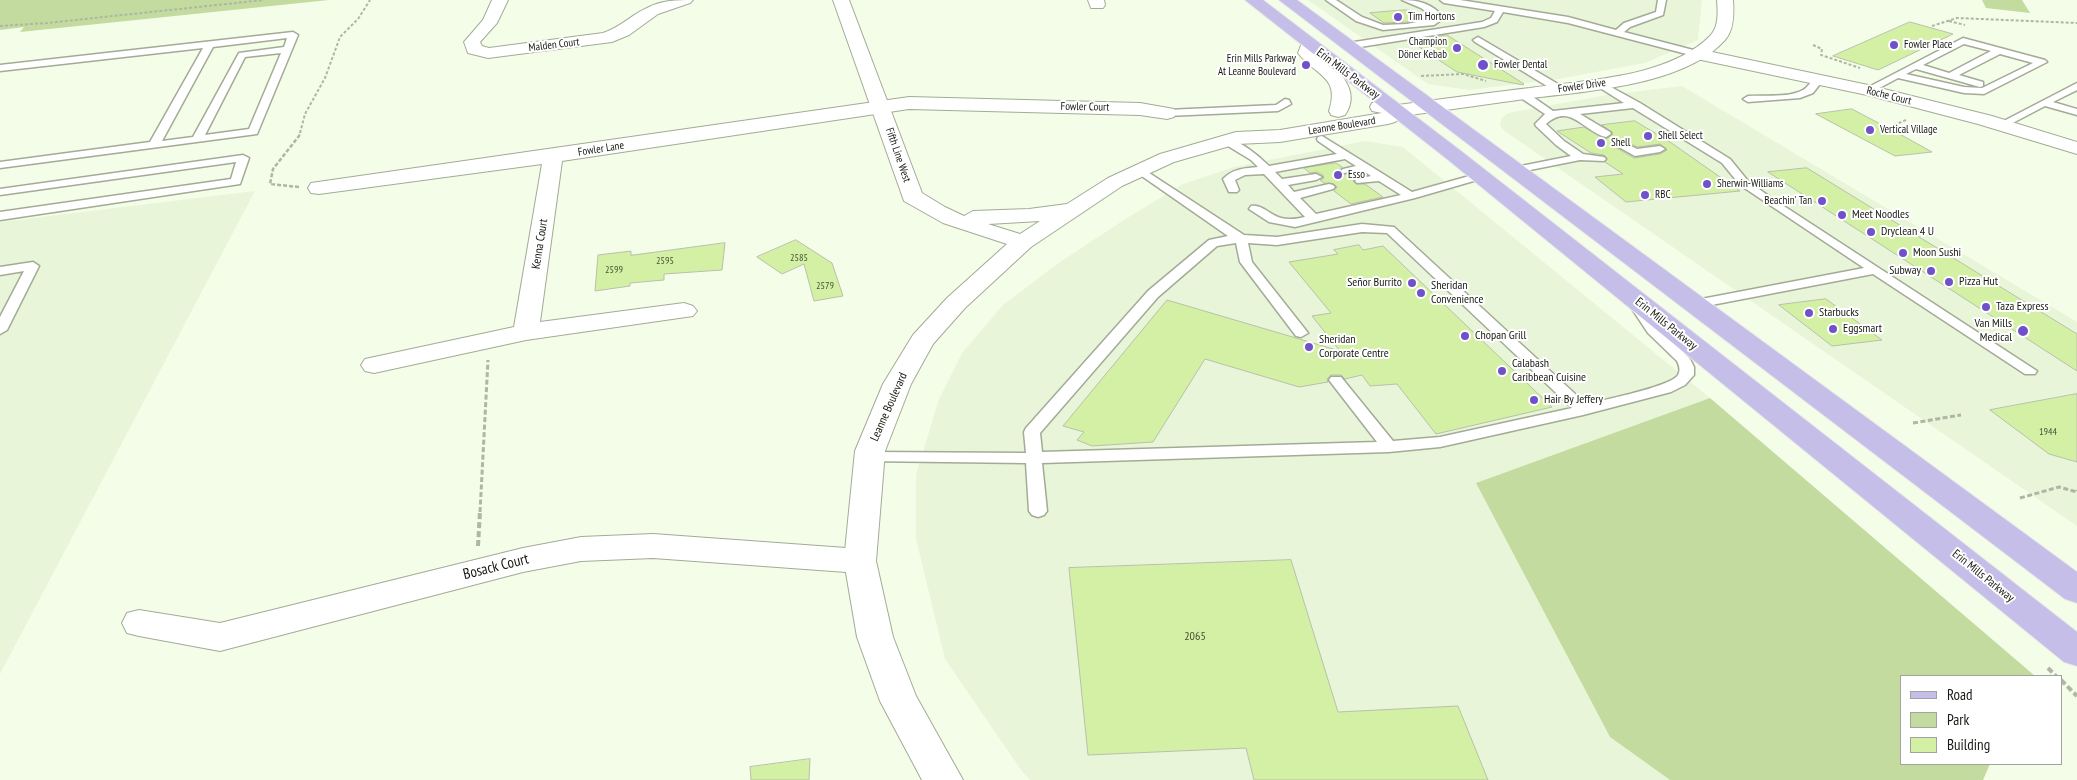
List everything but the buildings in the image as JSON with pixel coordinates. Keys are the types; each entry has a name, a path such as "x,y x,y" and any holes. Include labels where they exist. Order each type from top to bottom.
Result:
{"main road":[{"name":"Erin Mills Parkway","path":"1253,0 1398,111 2077,652"},
{"name":"Erin Mills Parkway","path":"1287,0 2077,590"}],"street":[{"name":"Malden Court","path":"500,0 490,22 484,30 474,36 472,42 474,48 488,53 606,38 623,32 652,11 684,0"},
{"name":"Fifth Line West","path":"841,0 912,196 926,208 1023,242"},
{"name":"Fowler Drive","path":"1398,111 1626,80 1674,66 1698,54 1719,37 1726,17 1725,0"},
{"path":"1309,44 1308,53 1334,75 1339,82 1343,94 1338,111"},
{"name":"Roche Court","path":"1698,54 1868,90 2001,125 2077,148"},
{"name":"Fowler Court","path":"881,107 909,103 1140,109 1167,113"},
{"name":"Leanne Boulevard","path":"1232,140 1256,125 1372,105 1398,111"},
{"name":"Fowler Lane","path":"320,188 554,156 881,107"},
{"name":"Leanne Boulevard","path":"942,780 899,701 875,636 860,561 870,452 897,384 922,342 956,303 1023,242 1115,182 1167,158 1232,140 1280,136 1388,118 1398,111"},
{"name":"Kenna Court","path":"526,332 554,156"},
{"path":"947,216 986,219 1022,217 1076,208"},
{"path":"374,365 526,332 684,311"},
{"name":"Bosack Court","path":"139,623 220,636 477,572 581,549 653,546 860,561"}],"lane":[{"path":"1330,0 1360,20 1390,28 1434,22 1440,18 1426,6 1406,0"},
{"path":"1444,0 1568,20 1698,54"},
{"path":"1618,33 1627,25 1660,13 1662,0"},
{"path":"1348,46 1484,24 1494,20 1500,10"},
{"path":"0,68 293,35 253,132 0,165"},
{"path":"1478,40 1559,89"},
{"path":"1868,90 1894,76 1963,41 2042,62 1984,91 1964,90 1894,76"},
{"path":"154,145 210,44"},
{"path":"197,140 242,55 287,49"},
{"path":"1950,76 1998,50"},
{"path":"1915,66 1991,88"},
{"path":"1748,99 1796,96 1809,91 1818,80"},
{"path":"1600,84 1726,161 1744,183 2030,371"},
{"path":"2001,125 2077,86"},
{"path":"1522,94 1551,114"},
{"name":"Fowler Court","path":"1167,113 1278,108 1286,104 1285,102"},
{"path":"2044,103 2077,112"},
{"path":"1600,159 1560,144 1553,132 1540,124 1551,114 1636,105"},
{"path":"1570,112 1606,134"},
{"path":"1579,129 1593,127"},
{"path":"1322,138 1410,196"},
{"path":"1232,140 1255,158 1313,218"},
{"path":"1607,147 1621,148 1635,153 1660,149"},
{"path":"1515,170 1578,150"},
{"path":"1233,190 1229,179 1242,172 1266,170 1348,155"},
{"path":"0,192 243,158 236,182 0,216"},
{"path":"1347,171 1367,167"},
{"path":"1140,170 1240,239 1246,262 1301,333"},
{"path":"1255,209 1270,220 1281,223 1295,223 1410,196 1460,180 1480,176"},
{"path":"1278,183 1316,177"},
{"path":"1361,181 1382,177"},
{"path":"1292,196 1329,188"},
{"path":"1038,511 1032,432 1147,301 1213,243 1221,240 1240,239 1277,242 1362,228 1390,230 1583,410"},
{"path":"0,272 33,266 0,330"},
{"path":"1696,304 1876,270"},
{"path":"870,457 1034,458 1389,447 1440,442 1583,410 1666,389 1680,382 1685,376 1687,369 1685,361 1676,349 1653,330 1630,295"},
{"path":"1336,380 1389,447"}],"path":[{"path":"0,26 47,23 264,0"},
{"path":"320,188 270,184 273,169 299,136 305,114 325,78 340,37 358,19 370,0"},
{"path":"1932,26 1956,18 2077,23"},
{"path":"1813,45 1822,49 1821,55 1894,76"},
{"path":"1419,76 1452,73 1480,77 1487,81"},
{"path":"477,572 489,340"},
{"path":"1913,423 1961,415"},
{"path":"2020,498 2059,487 2077,492 2077,490"},
{"path":"2062,681 2077,696"}],"shaded area":[{"path":"1308,0 1702,0 1698,40 1645,63 1558,79 1469,90 1428,84"},
{"path":"1682,86 2077,322 2077,526 1503,130 1500,125 1502,118 1508,113 1607,95"},
{"path":"1365,141 1403,147 1710,398 1476,483 1610,737 1670,780 1030,780 1021,770 945,659 916,539 916,475 939,399 962,353 1003,305 1057,264 1183,184 1234,167"},
{"path":"255,191 0,674 0,222"}],"green space":[{"path":"0,0 329,0 20,32 24,27 0,30"},
{"path":"1982,0 2022,0 2030,13 1986,8"},
{"path":"1710,398 2034,675 1900,675 1900,765 1990,765 1983,780 1670,780 1610,737 1476,483"}],"place":[{"name":"Tim Hortons","path":"1398,17"},
{"name":"Fowler Place","path":"1894,45"},
{"name":"Champion Döner Kebab","path":"1457,48"},
{"name":"Erin Mills Parkway At Leanne Boulevard","path":"1306,65"},
{"name":"Fowler Dental","path":"1483,65"},
{"name":"Vertical Village","path":"1870,130"},
{"name":"Shell Select","path":"1648,136"},
{"name":"Shell","path":"1601,143"},
{"name":"Esso","path":"1338,175"},
{"name":"Sherwin-Williams","path":"1707,184"},
{"name":"RBC","path":"1645,195"},
{"name":"Beachin' Tan","path":"1822,201"},
{"name":"Meet Noodles","path":"1842,215"},
{"name":"Dryclean 4 U","path":"1871,232"},
{"name":"Moon Sushi","path":"1903,253"},
{"name":"Subway","path":"1931,271"},
{"name":"Pizza Hut","path":"1949,282"},
{"name":"Señor Burrito","path":"1412,283"},
{"name":"Sheridan Convenience","path":"1421,293"},
{"name":"Taza Express","path":"1986,307"},
{"name":"Starbucks","path":"1809,313"},
{"name":"Eggsmart","path":"1833,329"},
{"name":"Van Mills Medical","path":"2023,331"},
{"name":"Chopan Grill","path":"1465,336"},
{"name":"Sheridan Corporate Centre","path":"1309,347"},
{"name":"Calabash Caribbean Cuisine","path":"1502,371"},
{"name":"Hair By Jeffery","path":"1534,400"}]}
